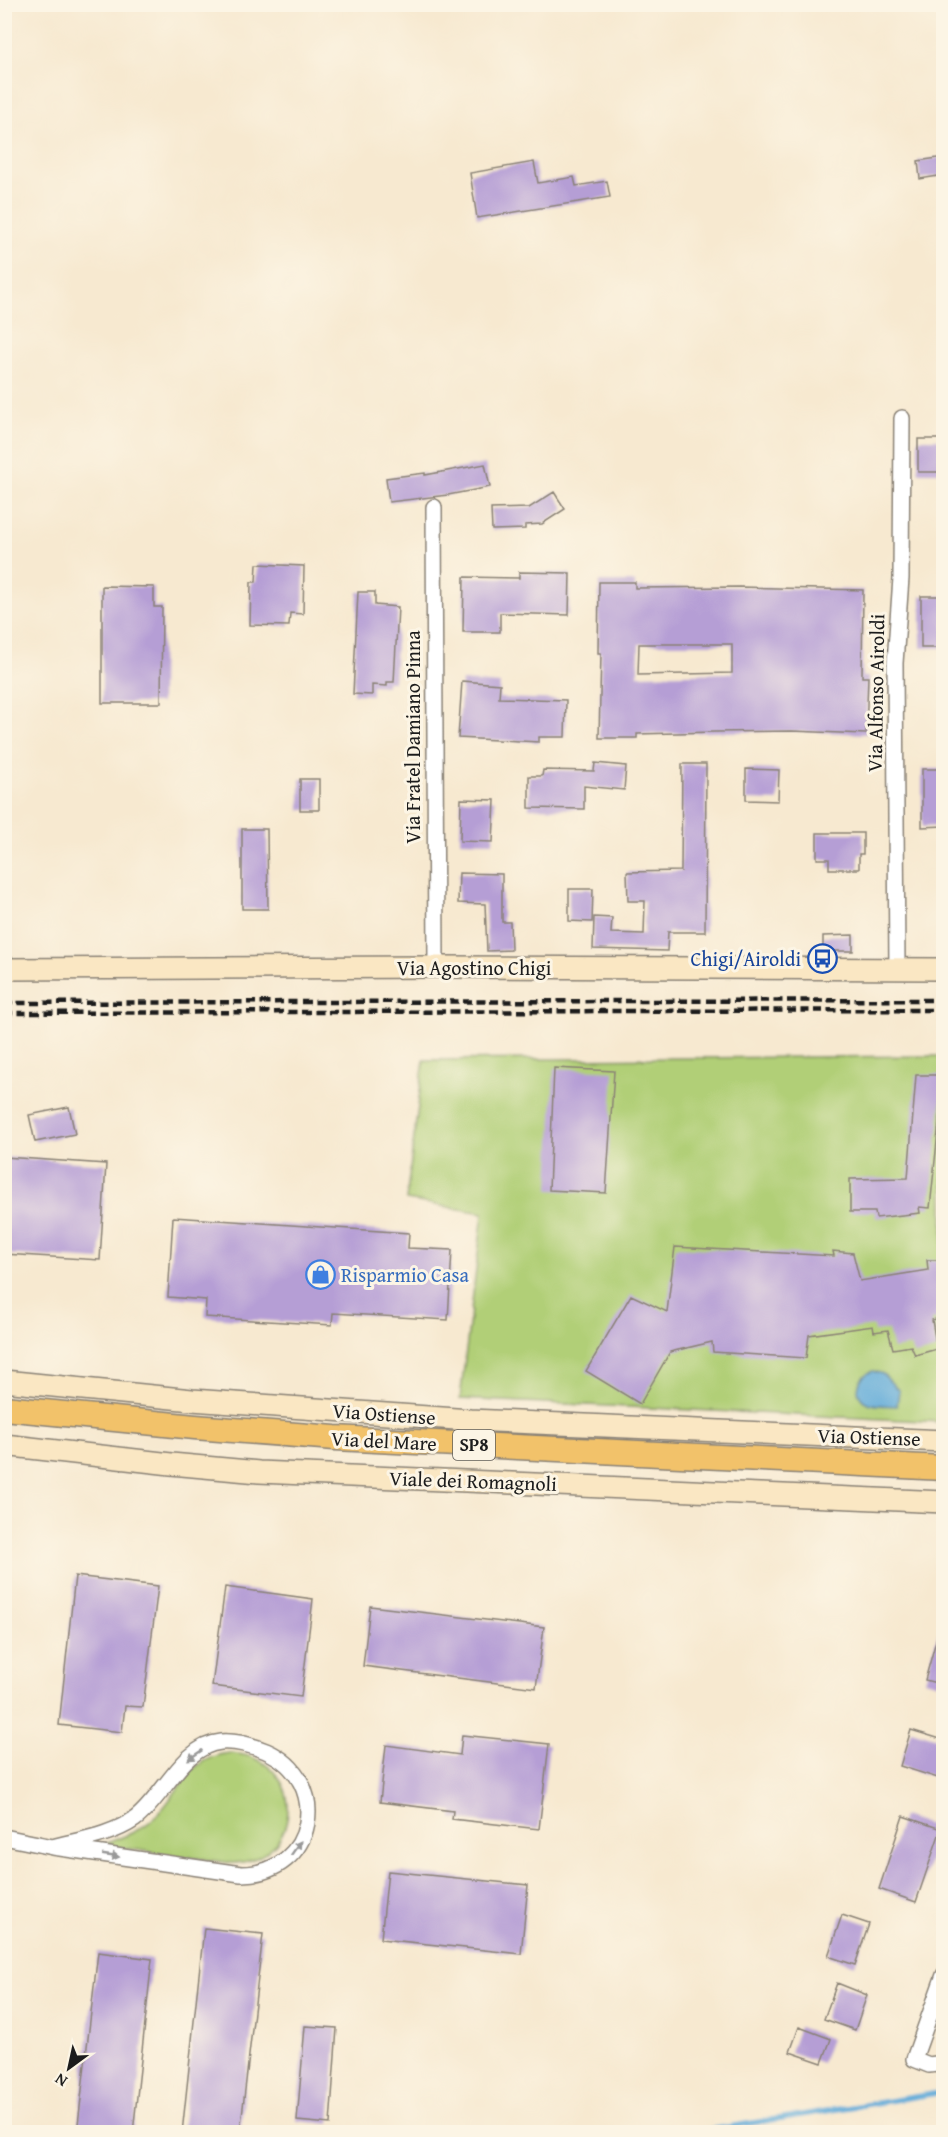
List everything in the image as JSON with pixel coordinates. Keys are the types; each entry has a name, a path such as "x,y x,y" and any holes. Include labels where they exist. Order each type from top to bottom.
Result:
{"main road":[{"name":"Via Agostino Chigi","path":"4,969 436,967 944,969"},
{"name":"Via Ostiense","path":"4,1381 192,1400 470,1420 944,1441"},
{"name":"Via del Mare","path":"4,1408 335,1438 944,1468"},
{"name":"Viale dei Romagnoli","path":"4,1445 179,1465 281,1473 944,1502"}],"street":[{"name":"Via Alfonso Airoldi","path":"897,969 895,663 901,578 902,418"},
{"name":"Via Fratel Damiano Pinna","path":"434,507 436,967"},
{"path":"4,1837 53,1847 241,1874 258,1874 278,1866 296,1849 307,1825 308,1800 300,1779 282,1759 246,1743 220,1742 211,1744 188,1759 177,1769 150,1806 133,1820 108,1832 53,1847"},
{"path":"944,1975 914,2059 929,2065 944,2063"}],"green space":[{"path":"943,1056 943,1422 460,1399 483,1213 406,1200 424,1060"},
{"path":"230,1753 256,1759 274,1772 285,1790 288,1810 284,1829 273,1846 256,1858 232,1863 101,1845 143,1827 164,1807 194,1768 216,1756"}],"water":[{"path":"873,1371 883,1374 899,1391 897,1406 871,1404 860,1396 858,1386 860,1381"}],"building":[{"path":"944,157 944,175 920,179 918,161"},
{"path":"534,162 538,183 574,177 576,186 607,181 610,197 477,218 470,173"},
{"path":"918,439 944,439 944,472 918,472"},
{"path":"485,464 490,487 389,502 386,478 425,473 425,475"},
{"path":"554,492 565,509 542,524 525,525 525,529 492,530 491,509 529,508"},
{"path":"257,564 304,566 303,614 290,613 289,626 250,625 251,582 256,582"},
{"path":"519,572 570,573 569,615 500,613 500,632 463,632 464,577 519,578"},
{"path":"599,582 635,582 635,588 739,587 863,590 862,677 868,677 866,734 792,731 715,732 637,734 637,738 599,738 601,653 598,653","holes":["639,644 732,644 732,673 638,675"]},
{"path":"102,586 154,587 154,607 162,607 161,703 102,703"},
{"path":"358,592 375,592 375,605 398,607 394,682 387,682 387,686 372,685 372,695 353,694"},
{"path":"921,596 944,596 944,648 921,648"},
{"path":"462,681 500,684 499,698 566,700 565,737 539,737 539,742 458,738"},
{"path":"595,763 626,766 624,790 584,786 584,809 529,808 529,776 542,776 543,770 594,771"},
{"path":"682,764 706,764 705,932 668,932 667,951 593,949 594,917 612,918 611,933 644,934 645,901 628,901 627,872 681,871"},
{"path":"746,769 779,770 778,801 746,800"},
{"path":"922,769 944,769 944,826 922,827"},
{"path":"300,779 319,779 319,810 300,810"},
{"path":"461,799 495,800 493,842 460,841"},
{"path":"242,829 267,829 268,909 242,909"},
{"path":"817,833 863,833 863,854 859,854 859,869 829,869 829,859 817,859"},
{"path":"459,873 502,874 502,922 510,922 511,950 487,951 485,904 458,903"},
{"path":"569,889 593,889 592,922 569,921"},
{"path":"853,935 853,951 823,951 823,936"},
{"path":"554,1068 614,1071 606,1193 549,1190"},
{"path":"916,1075 944,1075 930,1208 919,1207 920,1213 876,1218 875,1212 850,1212 850,1179 908,1178"},
{"path":"69,1107 75,1134 35,1142 29,1115"},
{"path":"4,1157 106,1164 100,1260 4,1254"},
{"path":"173,1217 409,1233 408,1248 452,1250 448,1320 333,1313 332,1325 205,1317 206,1300 168,1297"},
{"path":"675,1247 834,1256 833,1251 853,1253 860,1281 928,1270 927,1260 944,1260 944,1317 932,1320 937,1349 915,1355 911,1346 893,1349 888,1330 874,1332 873,1326 809,1335 806,1358 713,1352 712,1342 670,1352 640,1404 586,1371 631,1295 667,1312"},
{"path":"75,1576 158,1586 143,1707 125,1706 122,1732 59,1725"},
{"path":"225,1587 313,1599 301,1697 212,1686"},
{"path":"370,1606 544,1627 536,1688 363,1666"},
{"path":"939,1630 944,1630 944,1685 925,1680"},
{"path":"911,1730 944,1740 944,1780 900,1766"},
{"path":"462,1735 549,1744 539,1829 452,1819 453,1811 380,1802 386,1745 460,1755"},
{"path":"903,1816 941,1829 916,1902 879,1889"},
{"path":"388,1871 528,1885 521,1954 381,1939"},
{"path":"842,1915 869,1924 855,1965 828,1956"},
{"path":"204,1928 263,1934 240,2133 182,2133"},
{"path":"98,1952 152,1959 133,2133 77,2133"},
{"path":"837,1983 867,1995 855,2030 824,2019"},
{"path":"305,2026 337,2028 330,2124 297,2121"},
{"path":"799,2027 831,2039 822,2063 790,2052"}],"waterway":[{"path":"696,2132 944,2092"}],"railway":[{"path":"4,1003 944,1000"},
{"path":"4,1013 944,1010"}],"place":[{"name":"Chigi/Airoldi","path":"822,959"},
{"name":"Risparmio Casa","path":"320,1275"}]}
